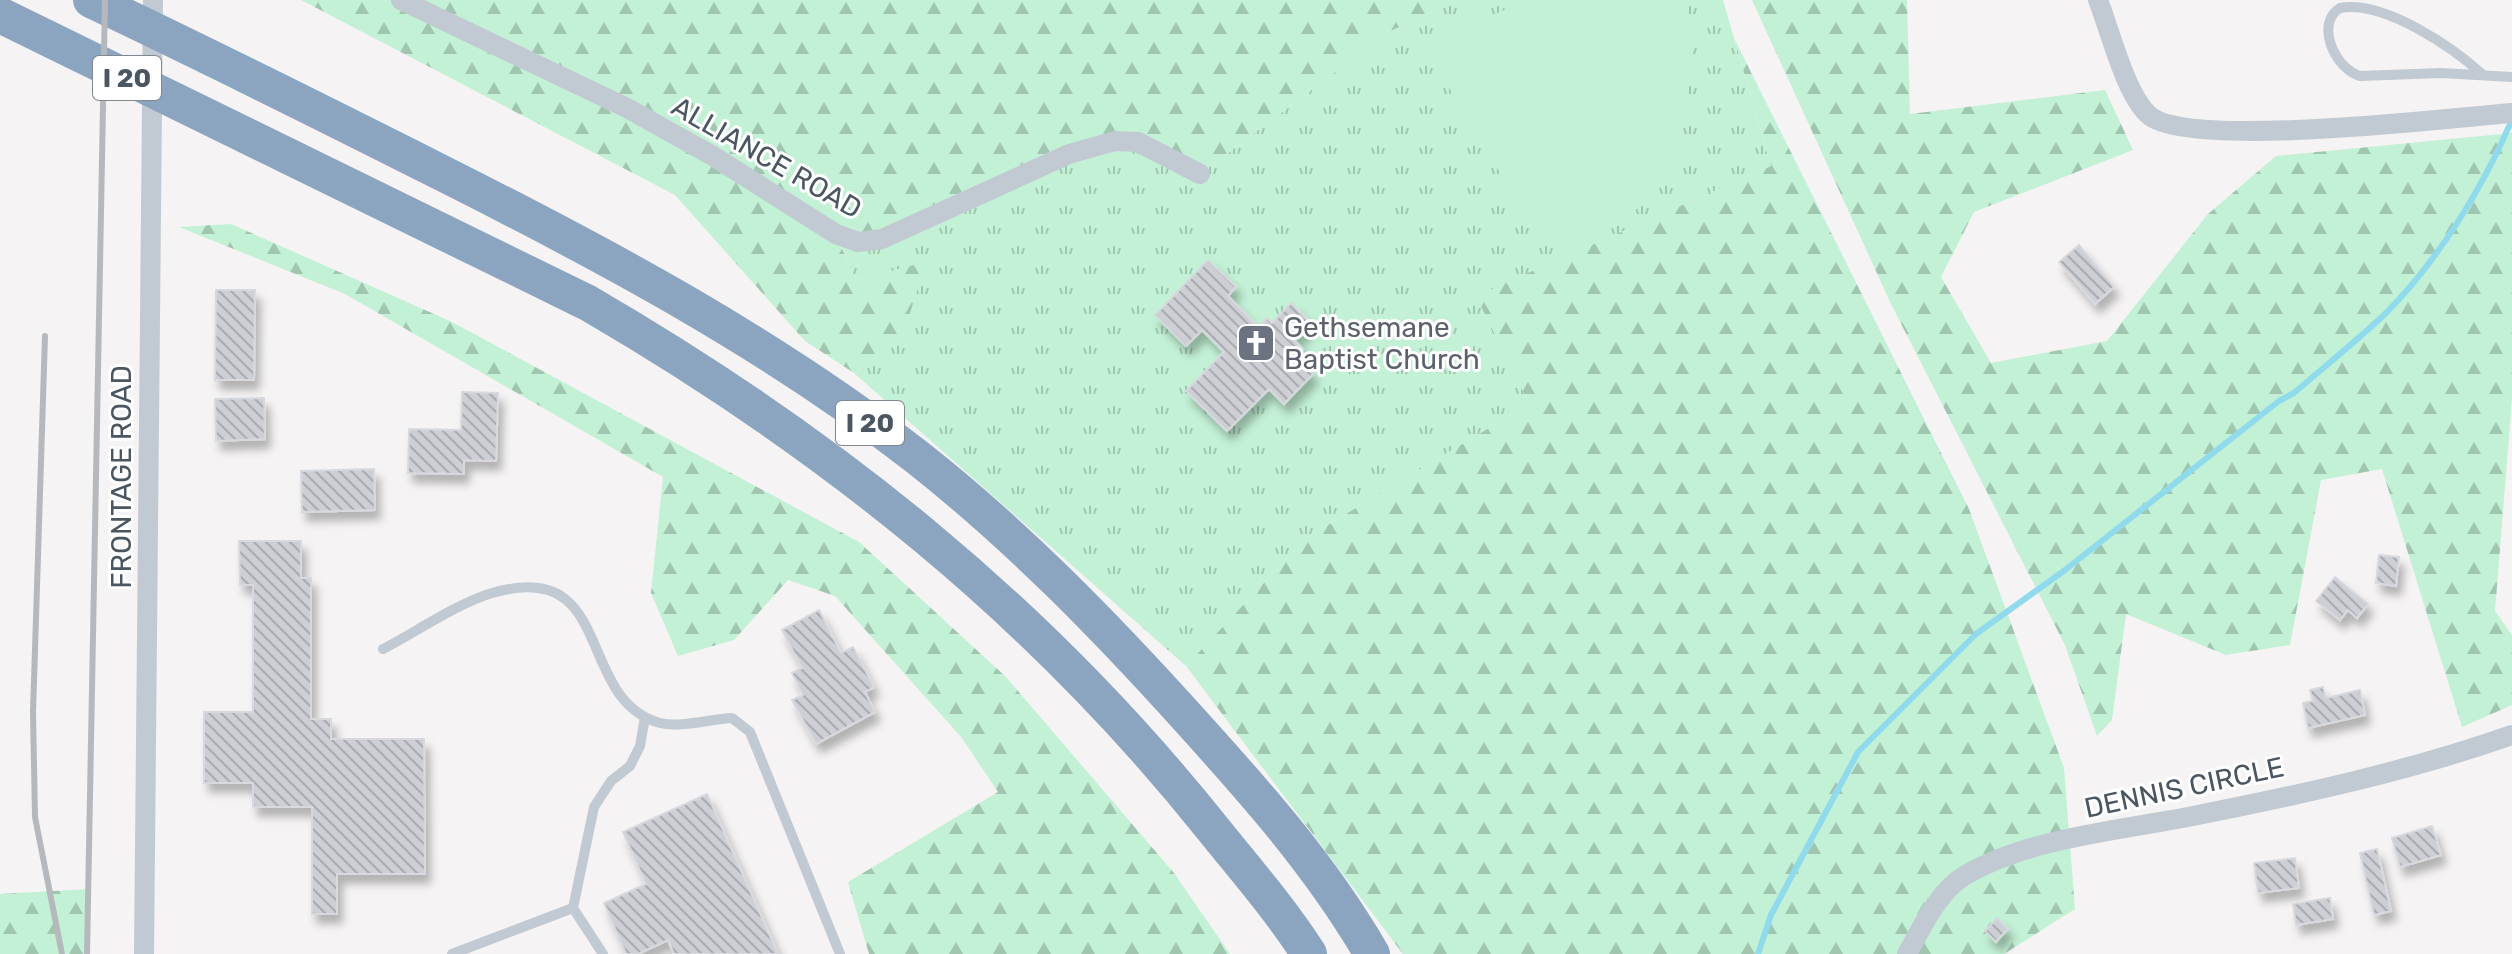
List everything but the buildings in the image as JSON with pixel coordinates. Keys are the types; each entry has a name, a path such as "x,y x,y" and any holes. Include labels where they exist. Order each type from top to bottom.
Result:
{"highway":[{"name":"I 20","path":"91,0 229,65 588,246 706,313 840,401 918,459 1061,581 1113,634 1308,856 1372,954"},
{"name":"I 20","path":"15,22 588,303 740,396 875,493 1001,600 1144,745 1272,903 1309,954"}],"street":[{"name":"FRONTAGE ROAD","path":"144,954 153,0"},
{"name":"ALLIANCE ROAD","path":"401,0 627,108 726,163 836,234 858,242 882,239 1069,154 1115,141 1138,142 1200,174"},
{"path":"2098,0 2138,100 2151,117 2173,125 2221,131 2301,129 2512,113"},
{"name":"DENNIS CIRCLE","path":"1907,954 1944,894 1962,877 2007,857 2060,842 2334,784 2512,735"}],"lane":[{"path":"2483,75 2422,24 2386,7 2349,3 2336,9 2331,18 2332,51 2348,72 2360,76 2512,77"},
{"path":"383,649 490,594 525,586 555,590 573,604 616,688 645,717 662,724 732,718 750,732 840,954"},
{"path":"603,954 573,908 594,807 611,781 630,766 640,746 645,717"},
{"path":"452,954 573,908"}],"green space":[{"path":"301,0 1459,0 1388,32 1200,174 1115,141 903,228 836,235 856,280 926,262 902,339 854,373 805,341 675,195"},
{"path":"1459,0 1723,0 1771,166 1477,296 1529,404 1306,538 1186,666 854,373 902,339 925,263 856,280 836,234 1115,141 1200,174 1388,32"},
{"path":"1525,0 1687,0 1691,40 1690,82 1683,123 1670,161 1650,194 1622,221 1587,239 1544,246 1428,53 1433,44"},
{"path":"1752,0 1907,0 1910,114 2105,90 2133,150 1974,212 1941,277 1991,363 2107,341 2208,214 2276,156 2512,133 2512,399 2495,611 2512,635 2512,705 2462,727 2382,469 2321,480 2290,645 2226,655 2126,614 2112,720 2097,736 2065,645 1891,304"},
{"path":"1734,38 1969,509 2064,768 2075,909 2004,954 1403,954 1186,666 1306,538 1529,404 1476,296 1771,166"},
{"path":"231,224 452,322 859,542 1006,677 1174,873 1230,954 869,954 848,882 998,792 962,738 835,596 788,580 734,640 678,656 651,593 663,477 345,294 179,227"},
{"path":"89,889 87,954 0,954 0,894"}],"waterway":[{"path":"1758,954 1771,915 1858,752 1976,634 2065,570 2279,401 2294,393 2387,312 2424,269 2458,222 2511,122"}],"railway":[{"path":"87,954 105,0"},
{"path":"45,336 33,712 35,817 62,954"}],"place":[{"name":"Gethsemane Baptist Church","path":"1256,343"}]}
